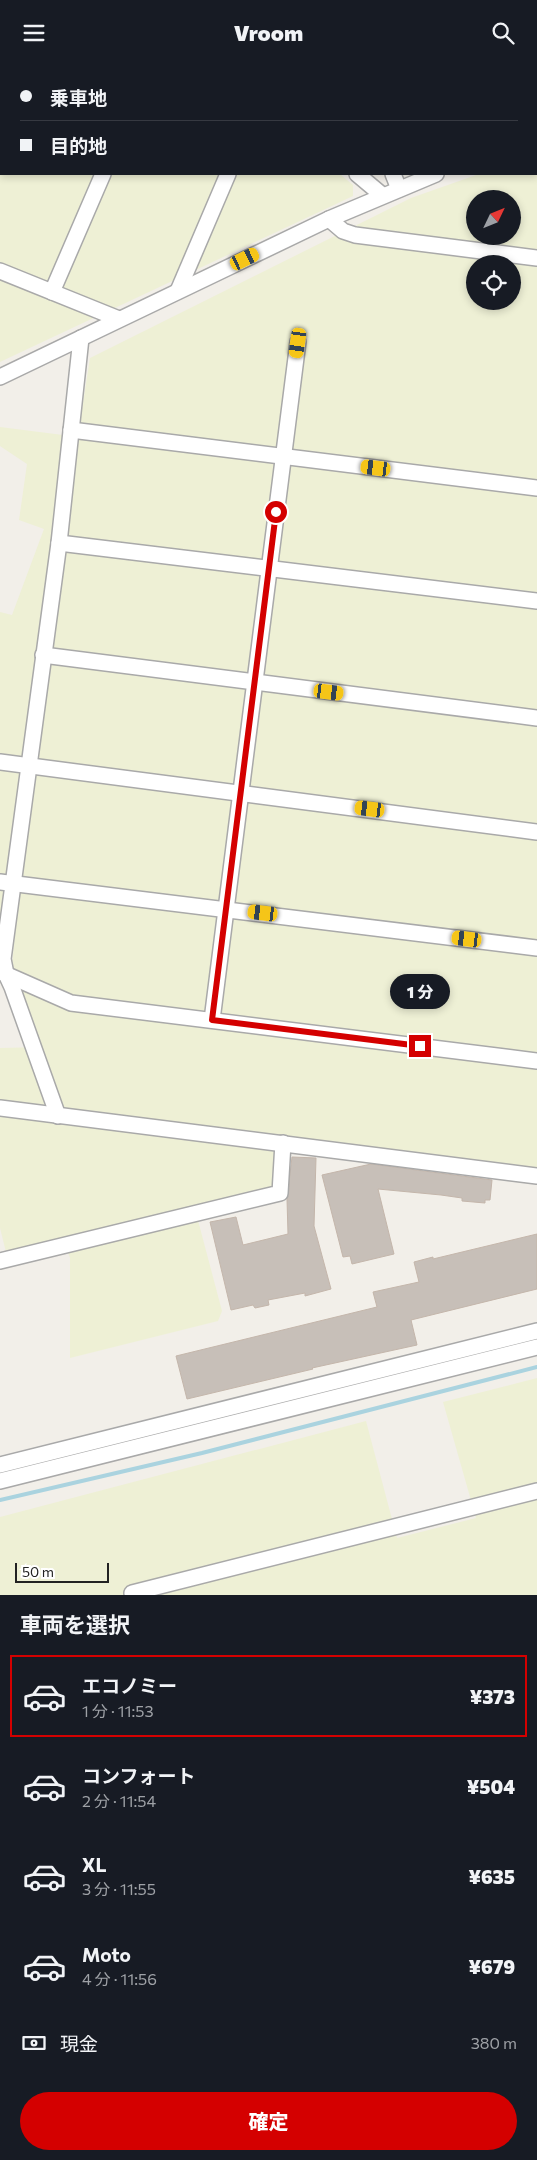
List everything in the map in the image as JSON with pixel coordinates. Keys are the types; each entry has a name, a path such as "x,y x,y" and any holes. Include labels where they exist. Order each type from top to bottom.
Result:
{"street":[{"path":"52,292 103,175"},
{"path":"178,291 228,175"},
{"path":"358,175 382,195"},
{"path":"393,175 399,189"},
{"path":"0,377 329,219 382,195 434,175"},
{"path":"329,219 342,231 355,235 537,258"},
{"path":"0,271 119,319"},
{"path":"58,1116 12,987 3,973 3,959 6,883 28,766 59,543 81,338"},
{"path":"212,1020 282,456 298,343"},
{"path":"71,430 537,488"},
{"path":"59,543 537,601"},
{"path":"43,655 537,718"},
{"path":"0,763 537,832"},
{"path":"6,883 537,948"},
{"path":"3,973 71,1003 537,1061"},
{"path":"0,1108 537,1176"},
{"path":"0,1261 280,1193 283,1143"},
{"path":"0,1465 537,1331"},
{"path":"0,1481 537,1347"},
{"path":"129,1594 537,1491"}],"green space":[{"path":"0,175 341,175 353,185 353,196 0,362"},
{"path":"476,175 537,175 537,1169 278,1136 274,1189 195,1209 222,1311 218,1321 70,1358 70,1258 64,1241 6,1252 0,1228 0,1048 42,1047 12,966 18,898 77,441 90,358 411,198"},
{"path":"0,427 63,435 40,636 0,928 0,612 12,615 44,529 19,520 27,464 0,446"},
{"path":"537,1378 537,1595 0,1595 0,1517 366,1421 397,1538 476,1518 443,1402"}],"building":[{"path":"292,1157 316,1158 314,1226 331,1289 305,1296 305,1293 268,1300 269,1305 255,1308 253,1305 231,1310 210,1222 236,1217 243,1245 288,1234 287,1199"},
{"path":"371,1164 492,1180 490,1200 485,1200 485,1203 462,1201 462,1198 441,1195 378,1189 394,1254 352,1264 350,1256 343,1257 322,1175"},
{"path":"537,1234 537,1289 411,1320 417,1345 312,1368 187,1399 176,1356 377,1307 373,1292 419,1282 414,1262"}],"waterway":[{"path":"0,1500 202,1453 537,1367"}],"route":[{"path":"276,512 212,1020 420,1046"}]}
